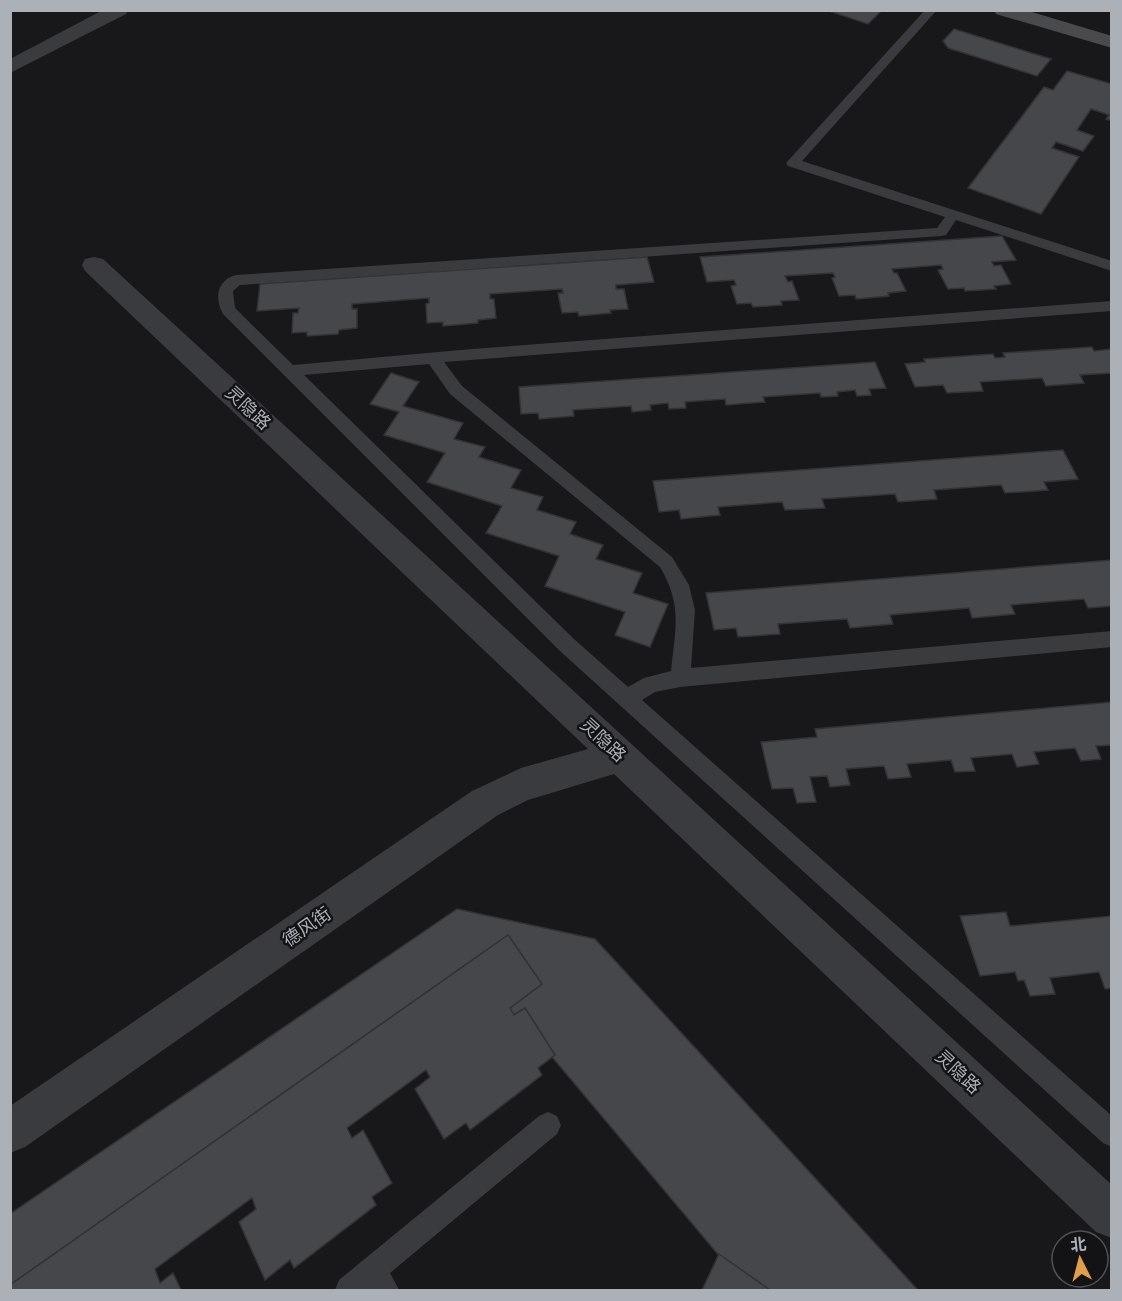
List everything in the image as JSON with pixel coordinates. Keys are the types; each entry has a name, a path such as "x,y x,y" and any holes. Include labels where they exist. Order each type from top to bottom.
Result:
{"street":[{"path":"10,67 119,10"},
{"path":"1003,10 1112,42"},
{"name":"灵隐路","path":"94,265 1112,1215"},
{"name":"德风街","path":"10,1132 484,803 521,785 620,756"}],"lane":[{"path":"932,10 793,163 1112,266"},
{"path":"953,215 941,232 236,280 224,288 222,296 228,309 567,645 1112,1134"},
{"path":"290,371 1112,306"},
{"path":"433,358 456,390 666,562 680,585 686,610 680,678"},
{"path":"628,698 651,684 680,678 1112,639"},
{"path":"350,1290 379,1281 548,1125"}],"building":[{"path":"826,10 882,10 868,24"},
{"path":"954,29 1051,59 1037,76 948,48 943,41"},
{"path":"1067,71 1112,84 1112,121 1106,119 1109,115 1091,109 1077,130 1094,136 1083,151 1056,142 1052,148 1079,157 1041,214 968,188 1044,87 1053,90"},
{"path":"1002,236 1016,260 992,262 994,266 1001,265 1011,284 994,286 996,289 965,291 964,288 948,289 938,270 943,269 941,265 892,269 894,273 897,273 906,291 888,293 889,296 856,299 855,295 839,296 832,278 835,277 833,273 785,276 788,282 792,281 799,300 781,301 782,305 753,307 751,303 737,304 731,286 736,285 734,280 707,282 700,257"},
{"path":"647,257 654,282 616,285 616,289 624,289 628,309 610,310 611,313 579,316 578,312 562,313 558,293 563,293 562,289 490,294 490,299 494,299 496,318 478,320 478,323 443,326 443,322 427,323 426,304 429,303 429,298 352,304 352,309 357,309 357,328 339,330 338,334 307,336 307,332 292,333 293,313 298,313 299,308 257,311 260,284"},
{"path":"1092,347 1094,351 1112,349 1112,373 1080,375 1084,383 1046,386 1042,378 980,382 983,391 947,393 943,385 915,387 905,364 925,362 924,359 993,354 995,358 1005,357 1003,353"},
{"path":"875,362 886,388 869,389 871,395 857,396 855,390 837,392 838,396 821,397 820,393 763,397 765,402 726,405 725,399 685,402 686,408 669,409 668,403 650,405 651,410 632,412 631,406 573,410 574,416 539,419 538,413 521,414 519,387"},
{"path":"391,373 419,382 403,406 463,423 454,439 485,447 479,457 521,470 511,488 543,497 537,510 576,522 570,534 603,545 596,559 642,573 633,593 668,604 650,647 615,635 625,612 545,586 559,556 486,533 502,506 427,482 445,453 384,435 399,412 370,404"},
{"path":"1063,450 1078,479 1044,482 1048,490 1005,493 1001,485 934,490 937,499 898,502 895,494 822,499 825,508 785,510 782,502 718,507 720,515 681,519 679,510 659,512 653,481"},
{"path":"1112,560 1112,606 1088,608 1084,599 1011,605 1015,614 972,618 969,608 890,615 893,624 850,628 847,619 778,624 780,634 738,637 736,628 714,630 706,593"},
{"path":"1112,702 1112,745 1096,746 1101,759 1081,761 1075,748 1034,752 1039,764 1017,767 1012,754 971,758 975,771 955,772 951,760 907,764 911,777 888,779 884,766 846,769 850,785 830,787 827,776 810,777 816,802 797,803 793,788 772,789 761,742 817,737 815,729"},
{"path":"457,909 595,939 918,1290 748,1290 552,1057 555,1055 525,1008 514,1015 510,1008 542,984 508,935 10,1285 10,1214"},
{"path":"1006,912 1010,926 1112,916 1112,988 1105,989 1099,972 1050,978 1055,994 1030,996 1024,980 1018,981 1015,972 980,976 960,916"},
{"path":"508,935 542,984 510,1008 514,1015 525,1008 555,1055 538,1068 542,1075 470,1130 466,1123 444,1139 415,1089 430,1077 426,1070 347,1128 352,1138 363,1130 392,1183 372,1197 376,1205 294,1268 290,1260 265,1280 239,1222 256,1209 252,1198 155,1269 160,1283 173,1273 181,1290 10,1290 10,1285"},
{"path":"719,1254 770,1290 702,1290"}]}
